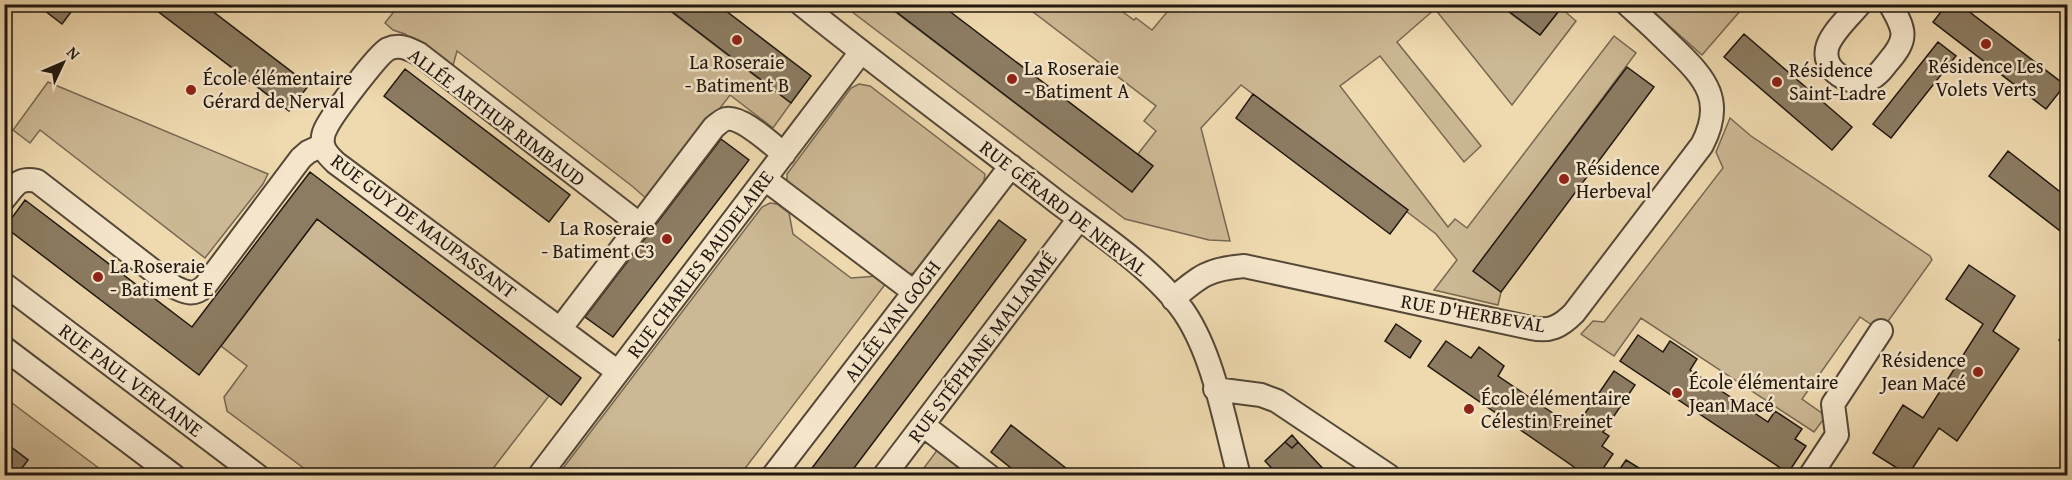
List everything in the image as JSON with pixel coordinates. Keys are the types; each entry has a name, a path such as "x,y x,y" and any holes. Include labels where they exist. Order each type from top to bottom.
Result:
{"street":[{"name":"RUE GÉRARD DE NERVAL","path":"801,4 1136,263 1173,299 1199,337 1209,363 1239,476"},
{"name":"RUE D'HERBEVAL","path":"1173,299 1199,277 1221,268 1244,266 1531,328 1542,330 1559,326 1574,313 1702,145 1712,122 1712,99 1704,80 1647,21 1627,4"},
{"path":"1860,4 1834,35 1827,50 1829,64 1833,71 1847,80 1856,82 1878,74 1900,46 1903,39 1902,29 1890,4"},
{"name":"ALLÉE ARTHUR RIMBAUD","path":"323,145 323,136 334,115 382,53 398,46 408,48 639,224"},
{"name":"RUE CHARLES BAUDELAIRE","path":"538,476 861,52"},
{"path":"560,329 714,127 721,122 735,119 784,154"},
{"name":"RUE GUY DE MAUPASSANT","path":"4,199 21,181 27,179 37,181 174,287 191,294 205,286 301,158 323,145 336,163 618,372"},
{"name":"ALLÉE VAN GOGH","path":"773,476 1011,166"},
{"path":"765,179 914,292"},
{"name":"RUE STÉPHANE MALLARMÉ","path":"884,476 1079,219"},
{"name":"RUE PAUL VERLAINE","path":"4,284 258,476"},
{"path":"1810,476 1837,435 1833,404 1881,331"},
{"path":"4,348 174,476"},
{"path":"1215,389 1261,395 1277,401 1389,476"},
{"path":"923,426 989,476"}],"shaded area":[{"path":"399,5 662,5 791,103 773,128 730,95 649,201 457,51 452,69 405,34 393,30 385,23"},
{"path":"843,5 886,5 1132,192 1152,166 1138,154 1156,131 1144,121 1156,106 1024,5 1113,5 1152,30 1173,5 1499,5 1540,35 1561,8 1576,21 1512,105 1435,9 1397,42 1481,146 1464,162 1380,56 1340,86 1448,227 1455,219 1467,228 1614,36 1636,53 1474,271 1501,292 1498,305 1434,290 1457,260 1436,234 1241,85 1201,128 1230,241 1209,240 1125,219"},
{"path":"1646,5 1834,5 1831,10 1749,7 1741,10 1702,55"},
{"path":"48,82 268,174 263,184 205,258 40,130 30,143 13,130"},
{"path":"859,84 870,86 985,174 983,186 914,273 908,274 787,182 787,174 851,88"},
{"path":"1730,118 1751,136 1930,256 1932,260 1881,331 1860,317 1802,399 1826,416 1814,432 1641,318 1614,356 1581,334 1593,321 1604,322 1723,168 1716,152"},
{"path":"770,203 777,204 789,213 793,234 851,278 878,276 887,282 740,475 557,476 762,207"},
{"path":"317,219 549,396 488,475 313,475 227,411 224,397 247,366 221,346"},
{"path":"4,397 108,475 16,475 28,460 7,444 5,446"},
{"path":"938,449 974,476 918,476"}],"building":[{"path":"36,4 77,4 62,24"},
{"path":"148,4 203,4 309,85 289,111"},
{"name":"La Roseraie - Batiment B","path":"662,4 717,4 811,76 791,103"},
{"name":"La Roseraie - Batiment A","path":"886,4 940,4 1153,166 1132,192"},
{"path":"1499,4 1548,4 1558,12 1540,35"},
{"name":"Résidence Les Volets Verts","path":"1947,4 1959,4 2065,85 2046,109 1933,22"},
{"name":"Résidence Saint-Ladre","path":"1744,34 1852,127 1832,150 1724,57"},
{"path":"1938,42 1956,56 1891,138 1873,124"},
{"name":"Résidence Herbeval","path":"1627,67 1654,87 1501,292 1473,271"},
{"path":"405,69 570,195 549,222 384,96"},
{"path":"1253,94 1408,210 1390,234 1236,118"},
{"name":"La Roseraie - Batiment C3","path":"721,139 749,160 613,337 585,317"},
{"name":"Résidence Les Volets Verts","path":"2008,151 2068,198 2068,237 1989,176"},
{"name":"La Roseraie - Batiment E","path":"310,172 581,378 561,405 317,219 199,375 5,227 25,200 192,327"},
{"path":"999,220 1026,240 848,476 806,476"},
{"name":"Résidence Jean Macé","path":"1969,265 2015,296 1993,331 2019,349 1957,441 1939,428 1908,475 1873,453 1903,405 1923,418 1983,324 1946,299"},
{"path":"1396,324 1421,341 1410,358 1385,341"},
{"path":"2068,329 2068,346 2059,340"},
{"path":"1638,335 1663,352 1670,341 1697,359 1690,370 1768,422 1775,411 1802,429 1795,439 1806,446 1788,473 1620,361"},
{"path":"1446,341 1471,358 1479,347 1504,366 1498,376 1575,428 1614,371 1635,385 1603,432 1609,436 1602,446 1613,454 1598,476 1587,476 1428,366"},
{"path":"1011,425 1076,476 1021,476 991,452"},
{"path":"1292,435 1298,442 1292,448 1285,442"},
{"path":"1285,442 1292,448 1298,442 1330,476 1279,476 1265,461"},
{"path":"7,444 28,460 16,476 4,475 4,446"},
{"path":"1626,460 1644,471 1641,476 1615,476"}],"place":[{"name":"La Roseraie - Batiment B","path":"737,40"},
{"name":"Résidence Les Volets Verts","path":"1986,44"},
{"name":"La Roseraie - Batiment A","path":"1012,79"},
{"name":"Résidence Saint-Ladre","path":"1777,82"},
{"name":"École élémentaire Gérard de Nerval","path":"191,90"},
{"name":"Résidence Herbeval","path":"1564,179"},
{"name":"La Roseraie - Batiment C3","path":"667,239"},
{"name":"La Roseraie - Batiment E","path":"98,277"},
{"name":"Résidence Jean Macé","path":"1978,372"},
{"name":"École élémentaire Jean Macé","path":"1677,393"},
{"name":"École élémentaire Célestin Freinet","path":"1469,409"}]}
